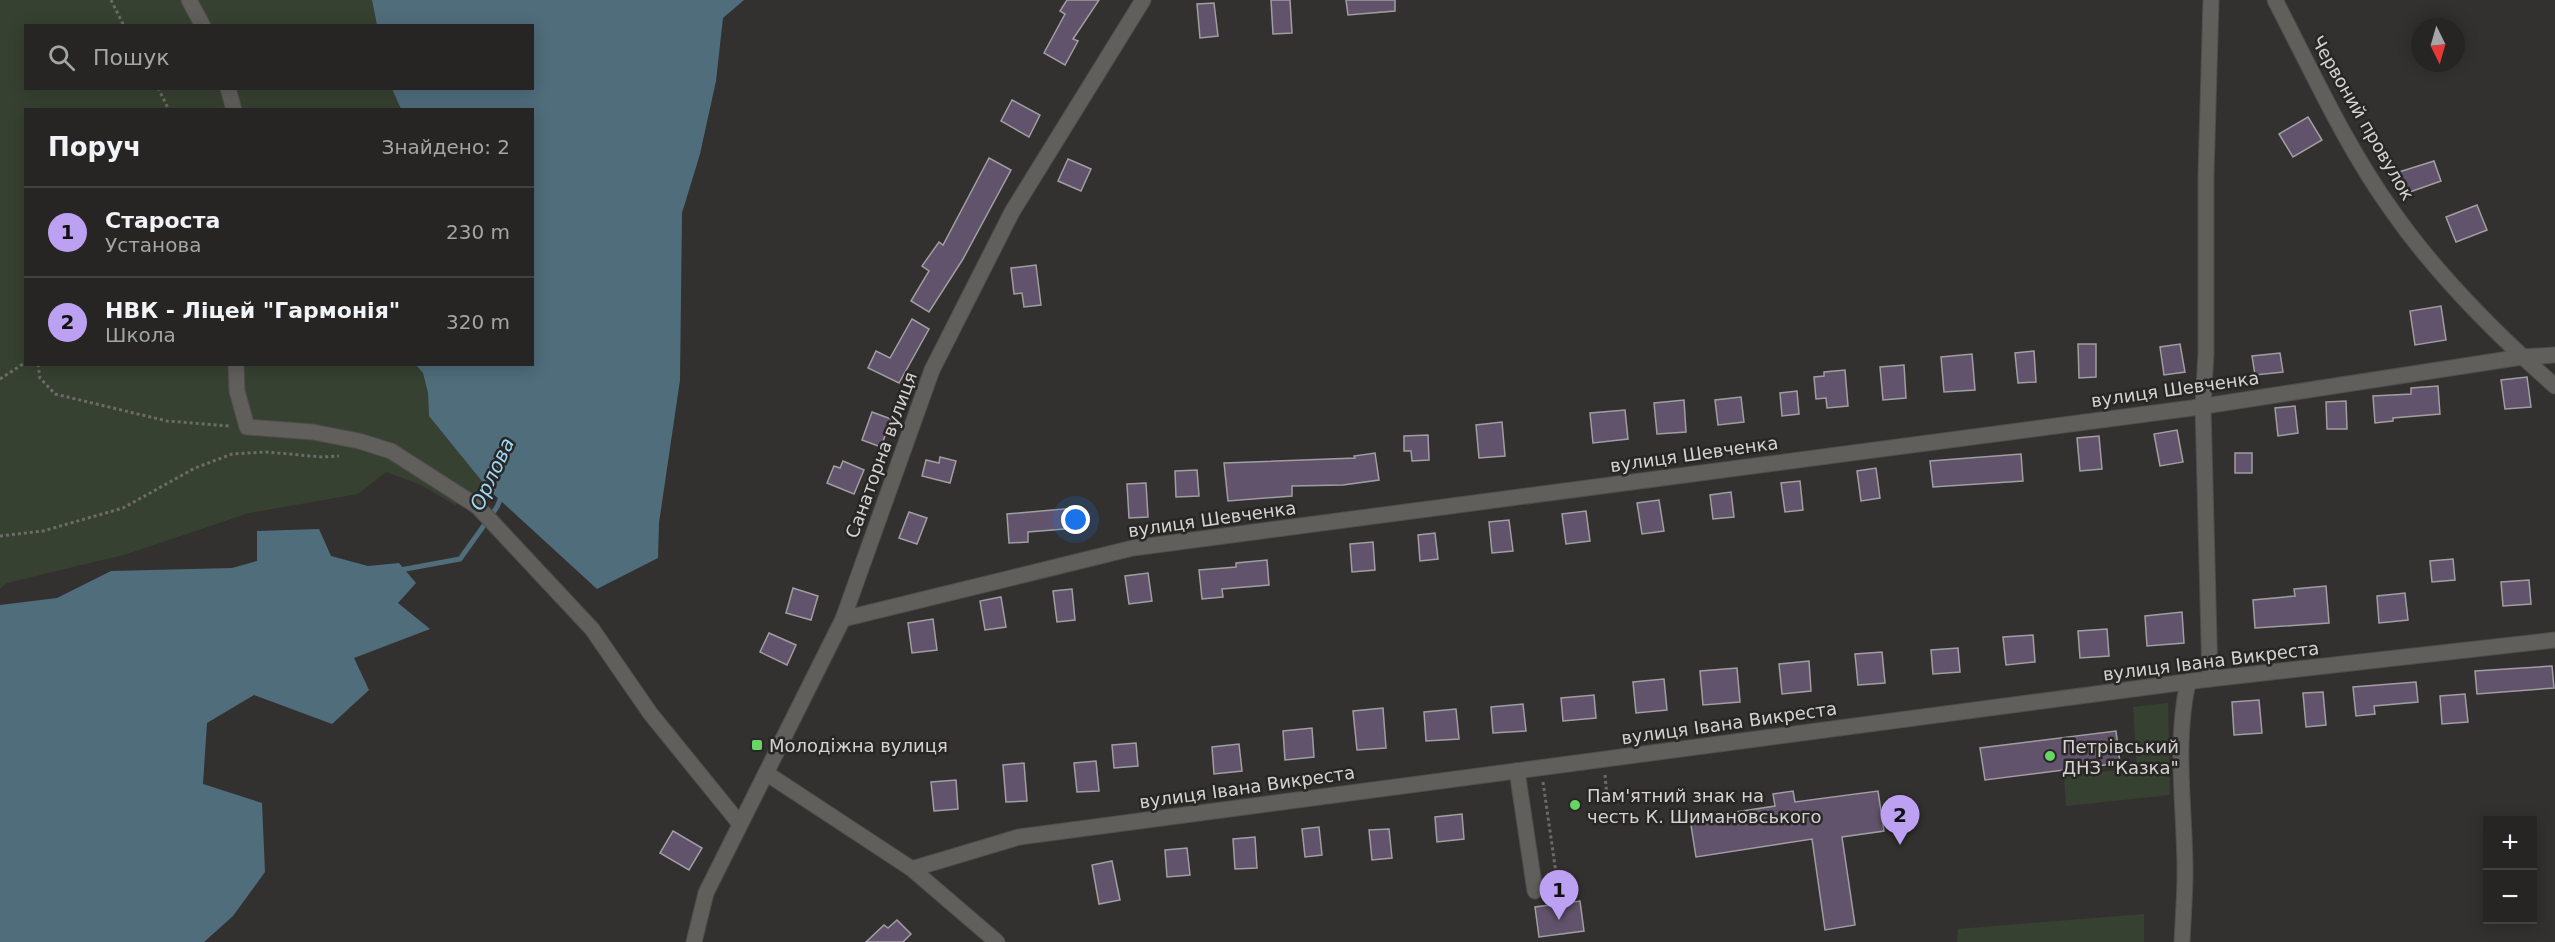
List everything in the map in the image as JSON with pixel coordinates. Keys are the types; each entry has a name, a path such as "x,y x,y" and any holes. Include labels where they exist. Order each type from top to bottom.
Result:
{"street":[{"path":"189,0 202,24"},
{"name":"Санаторна вулиця","path":"694,942 706,893 843,619 932,370 1012,212 1143,0"},
{"path":"2210,679 2203,406 2206,353 2206,175 2211,0"},
{"name":"Червоний провулок","path":"2274,0 2357,155 2393,212 2454,287 2522,357 2555,386"},
{"path":"229,90 233,108"},
{"name":"вулиця Шевченка","path":"843,619 1133,548 2203,406 2522,357 2555,355"},
{"path":"236,366 237,391 247,428 313,432 360,441 391,451 477,507 592,629 650,713 740,824"},
{"name":"вулиця Івана Викреста","path":"912,869 1019,837 2210,679 2555,640"},
{"path":"2182,942 2185,872 2180,764 2183,705 2188,682"},
{"path":"1517,771 1535,891"},
{"path":"766,773 912,869 997,942"}],"path":[{"path":"111,0 123,24"},
{"path":"159,90 168,108"},
{"path":"0,379 24,363"},
{"path":"38,366 40,378 55,394 167,421 247,428"},
{"path":"0,536 43,531 123,508 195,468 232,454 265,452 322,457 345,455"},
{"path":"1603,760 1607,797"},
{"path":"1541,768 1558,887"}],"green space":[{"path":"0,0 372,0 377,24 24,24 24,90 392,90 401,108 24,108 24,366 417,366 423,373 428,393 429,416 489,490 455,505 421,485 386,472 358,494 249,513 127,554 7,583 0,589"},
{"path":"2168,703 2170,795 2066,806 2064,776 2137,768 2133,707"},
{"path":"2144,914 2144,942 1957,942 1958,929"}],"water":[{"path":"372,0 744,0 723,18 716,81 700,154 682,213 680,380 659,523 658,558 597,589 489,490 429,416 428,393 423,373 417,366 534,366 534,108 401,108 392,90 534,90 534,24 377,24"},
{"path":"319,529 331,556 368,566 399,563 416,583 398,603 430,629 354,658 369,690 332,724 254,695 207,723 203,784 262,803 265,872 233,916 204,942 0,942 0,605 57,598 111,571 232,568 257,561 257,531"}],"building":[{"path":"1067,0 1099,0 1073,39 1078,41 1065,65 1044,53 1065,14 1060,11"},
{"path":"1271,0 1290,0 1292,33 1273,34"},
{"path":"1346,0 1395,0 1395,11 1348,15"},
{"path":"1214,3 1218,36 1200,38 1197,4"},
{"path":"1012,100 1040,115 1029,137 1001,121"},
{"path":"2308,117 2322,140 2293,157 2279,134"},
{"path":"989,158 1011,170 963,259 929,312 911,301 929,271 922,266 939,242 943,245"},
{"path":"1068,159 1091,169 1081,191 1058,181"},
{"path":"2434,161 2441,181 2407,193 2399,172"},
{"path":"2477,205 2487,230 2456,242 2446,217"},
{"path":"1036,265 1041,305 1024,307 1022,293 1014,294 1011,268"},
{"path":"2441,306 2446,340 2415,345 2410,311"},
{"path":"912,319 929,329 899,383 868,368 876,351 890,358"},
{"path":"2078,344 2096,344 2096,377 2079,378"},
{"path":"2180,344 2185,372 2164,375 2160,347"},
{"path":"2034,351 2036,382 2018,383 2015,353"},
{"path":"2280,353 2283,372 2255,375 2252,356"},
{"path":"1972,354 1975,390 1944,392 1941,357"},
{"path":"1904,365 1906,398 1883,400 1880,367"},
{"path":"1845,370 1848,406 1827,408 1826,398 1816,399 1814,377 1824,376 1824,372"},
{"path":"2527,377 2531,407 2505,409 2501,380"},
{"path":"2438,386 2440,414 2393,418 2393,421 2375,423 2373,396 2411,394 2411,388"},
{"path":"1797,391 1799,414 1782,416 1780,393"},
{"path":"1741,397 1744,422 1718,425 1715,400"},
{"path":"1684,400 1686,432 1657,434 1654,403"},
{"path":"2346,401 2347,429 2327,429 2326,402"},
{"path":"2295,406 2298,433 2278,436 2275,408"},
{"path":"1625,410 1628,439 1593,443 1590,413"},
{"path":"872,412 891,419 881,447 862,440"},
{"path":"1502,422 1505,456 1479,458 1476,425"},
{"path":"2177,430 2183,462 2160,466 2154,434"},
{"path":"1428,435 1429,460 1412,461 1411,451 1404,451 1404,436"},
{"path":"2099,436 2102,469 2080,471 2077,438"},
{"path":"1375,453 1379,480 1343,485 1292,486 1292,496 1228,501 1224,463 1355,458 1354,456"},
{"path":"2235,453 2252,453 2252,473 2235,473"},
{"path":"2021,454 2023,481 1933,487 1930,461"},
{"path":"940,457 956,461 950,483 922,476 926,460 939,463"},
{"path":"843,461 864,470 854,494 827,483 834,466 840,468"},
{"path":"1876,468 1880,498 1861,501 1857,471"},
{"path":"1197,470 1199,496 1176,497 1175,471"},
{"path":"1800,481 1803,510 1785,512 1781,483"},
{"path":"1146,483 1148,517 1129,518 1127,484"},
{"path":"1731,492 1734,517 1713,519 1710,495"},
{"path":"1659,500 1664,531 1642,534 1637,503"},
{"path":"1075,508 1077,528 1028,532 1028,542 1009,543 1007,514"},
{"path":"1586,511 1590,541 1566,544 1562,514"},
{"path":"909,512 927,518 917,544 899,538"},
{"path":"1509,520 1513,551 1492,553 1489,522"},
{"path":"1435,533 1438,559 1420,561 1418,535"},
{"path":"1373,542 1375,570 1352,572 1350,544"},
{"path":"2453,559 2455,580 2432,582 2430,561"},
{"path":"1267,560 1269,585 1222,589 1223,597 1202,599 1199,570 1236,567 1236,563"},
{"path":"1148,573 1152,601 1129,604 1125,576"},
{"path":"2529,580 2531,604 2503,606 2501,582"},
{"path":"2326,586 2329,623 2255,628 2253,600 2295,596 2294,589"},
{"path":"793,588 818,596 811,620 786,613"},
{"path":"1072,589 1075,620 1057,622 1053,591"},
{"path":"2405,593 2408,620 2379,623 2377,596"},
{"path":"1001,597 1006,627 985,630 980,601"},
{"path":"2182,612 2184,643 2147,646 2145,616"},
{"path":"933,619 937,650 912,653 908,623"},
{"path":"2107,629 2109,656 2080,658 2078,631"},
{"path":"769,633 796,645 787,665 760,652"},
{"path":"2033,635 2035,662 2006,665 2003,637"},
{"path":"1958,648 1960,672 1933,674 1931,650"},
{"path":"1882,652 1885,683 1858,685 1855,654"},
{"path":"1809,661 1811,691 1782,694 1779,664"},
{"path":"2552,666 2554,688 2477,694 2475,671"},
{"path":"1737,668 1740,702 1703,705 1700,671"},
{"path":"1664,679 1667,710 1636,713 1633,682"},
{"path":"2416,682 2418,702 2374,706 2375,714 2356,716 2353,687"},
{"path":"2323,692 2326,725 2306,727 2303,693"},
{"path":"2465,694 2468,722 2442,724 2440,696"},
{"path":"1594,695 1596,718 1563,721 1561,698"},
{"path":"2259,700 2262,733 2234,735 2232,702"},
{"path":"1523,704 1526,731 1493,733 1491,707"},
{"path":"1383,708 1386,748 1357,750 1353,711"},
{"path":"1456,709 1459,739 1426,741 1424,712"},
{"path":"1312,728 1314,757 1285,760 1283,731"},
{"name":"Петрівський ДНЗ \"Казка\"","path":"2116,731 2120,763 1985,780 1980,748"},
{"path":"1136,743 1138,766 1114,768 1112,745"},
{"path":"1239,744 1242,771 1214,774 1212,747"},
{"path":"1096,761 1099,791 1077,792 1074,763"},
{"path":"1024,763 1027,801 1006,802 1003,765"},
{"path":"956,780 958,809 934,811 931,782"},
{"path":"1793,791 1795,802 1878,791 1884,831 1842,837 1855,925 1825,930 1812,839 1696,857 1690,819 1775,806 1773,794"},
{"path":"1462,814 1464,839 1437,842 1435,817"},
{"path":"1319,827 1322,855 1305,857 1302,829"},
{"path":"1389,829 1392,858 1372,860 1369,830"},
{"path":"673,831 702,848 689,870 660,853"},
{"path":"1255,837 1257,868 1235,869 1233,839"},
{"path":"1187,848 1190,875 1167,877 1165,850"},
{"path":"1112,861 1120,900 1099,904 1092,865"},
{"path":"1580,901 1584,931 1539,937 1535,907"},
{"path":"897,920 911,934 903,942 866,942 884,925 888,928"}],"waterway":[{"name":"Орлова","path":"400,570 460,559 497,507 502,495"}],"place":[{"name":"Молодіжна вулиця","path":"757,745"},
{"name":"Петрівський ДНЗ \"Казка\"","path":"2050,756"},
{"name":"Пам'ятний знак на честь К. Шимановського","path":"1575,805"},
{"name":"НВК - Ліцей \"Гармонія\"","path":"1900,845"},
{"name":"Староста","path":"1559,920"}]}
